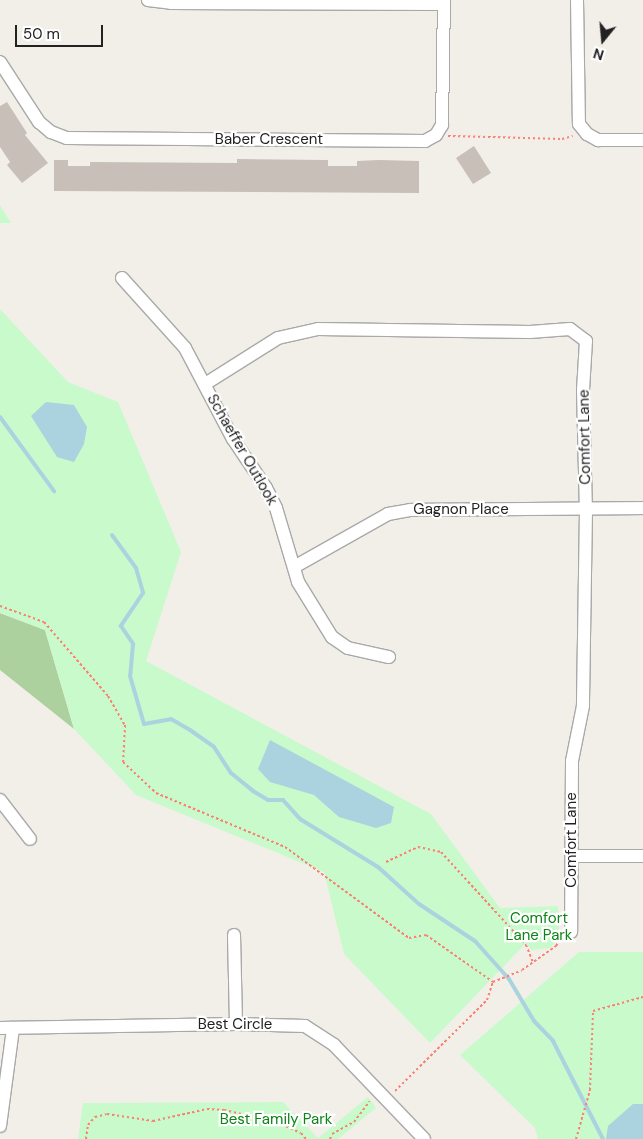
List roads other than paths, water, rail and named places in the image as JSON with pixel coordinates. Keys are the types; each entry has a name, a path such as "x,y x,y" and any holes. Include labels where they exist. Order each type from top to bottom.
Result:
{"street":[{"path":"148,0 171,3 444,2"},
{"path":"577,0 578,122 585,132 600,140 643,140"},
{"name":"Baber Crescent","path":"0,62 3,76 42,125 55,134 71,139 425,141 435,136 442,122 444,2"},
{"name":"Schaeffer Outlook","path":"122,278 185,348 233,439 276,508 298,582 332,637 348,648 389,657"},
{"name":"Comfort Lane","path":"205,384 278,338 318,329 530,332 570,329 586,341 583,390 586,510 583,706 572,761 571,932"},
{"name":"Gagnon Place","path":"294,567 388,514 432,508 586,510 643,508"},
{"path":"0,800 30,839"},
{"path":"572,856 643,856"},
{"path":"234,935 236,1024"},
{"name":"Best Circle","path":"6,1028 236,1024 288,1024 305,1026 320,1033 424,1139"},
{"path":"0,1126 6,1028"}],"water":[{"path":"46,402 74,405 87,427 84,444 74,462 57,457 31,416"},
{"path":"270,740 394,807 391,823 376,828 339,817 314,795 270,782 258,769"},
{"path":"633,1104 643,1104 643,1139 606,1139 608,1126"}],"waterway":[{"path":"0,417 54,491"},
{"path":"112,535 136,568 143,593 121,626 133,644 130,676 144,724 171,719 190,730 214,747 231,773 253,791 268,800 283,800 300,819 378,867 419,904 475,941 509,979 534,1021 553,1041 603,1139"}],"park label":[{"name":"Comfort Lane Park","path":"539,926"},
{"name":"Best Family Park","path":"276,1120"}]}
